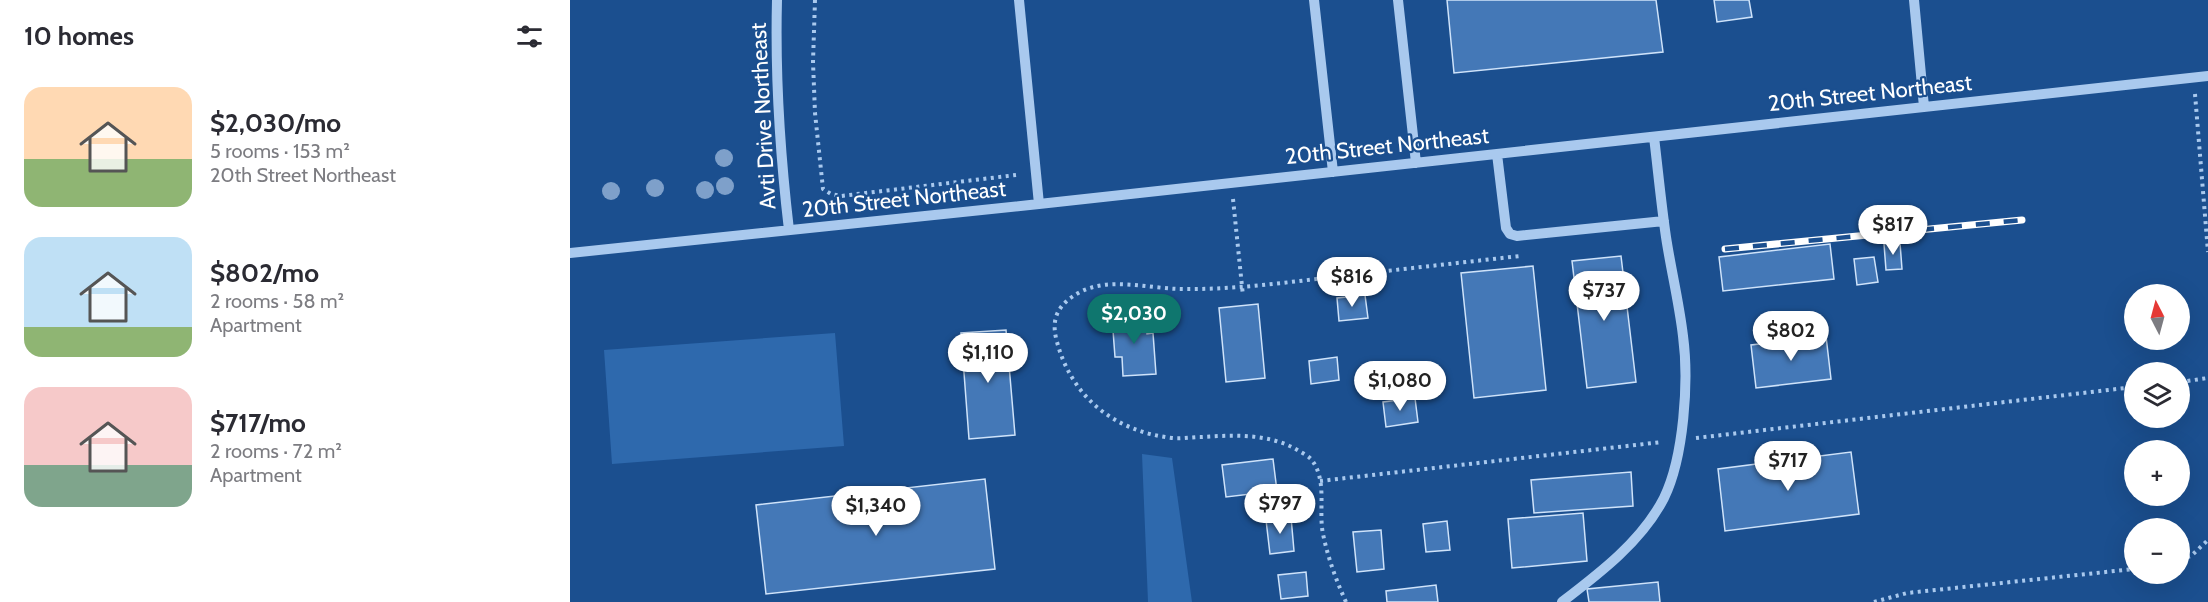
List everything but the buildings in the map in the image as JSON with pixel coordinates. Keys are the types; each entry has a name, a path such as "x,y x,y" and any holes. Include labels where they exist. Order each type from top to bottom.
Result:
{"street":[{"name":"Avti Drive Northeast","path":"777,0 778,123 789,230"},
{"path":"1019,0 1039,204"},
{"path":"1314,0 1333,172"},
{"path":"1398,0 1416,163"},
{"path":"1914,0 1924,107"},
{"name":"20th Street Northeast","path":"570,253 2208,76"},
{"path":"1563,602 1605,569 1647,525 1664,498 1673,473 1680,440 1684,397 1683,339 1664,221 1654,137"},
{"path":"1497,154 1506,228 1510,234 1517,236 1664,221"}],"path":[{"path":"815,0 813,62 815,113 823,189 841,196 1016,175"},
{"path":"2193,77 2208,252"},
{"path":"1232,183 1243,296"},
{"path":"1346,602 1331,568 1322,531 1319,472 1310,458 1286,443 1251,436 1174,438 1146,432 1121,423 1098,410 1077,386 1060,353 1053,326 1056,311 1068,298 1107,283 1153,289 1243,288 1531,254"},
{"path":"2190,381 2208,378"},
{"path":"1320,481 2124,388"},
{"path":"2190,556 2208,540"},
{"path":"1874,602 1907,593 2124,570"}],"shaded area":[{"path":"835,333 844,446 612,464 604,350"},
{"path":"1142,454 1172,458 1192,602 1148,602"}],"railway":[{"path":"1725,249 2022,220"}]}
